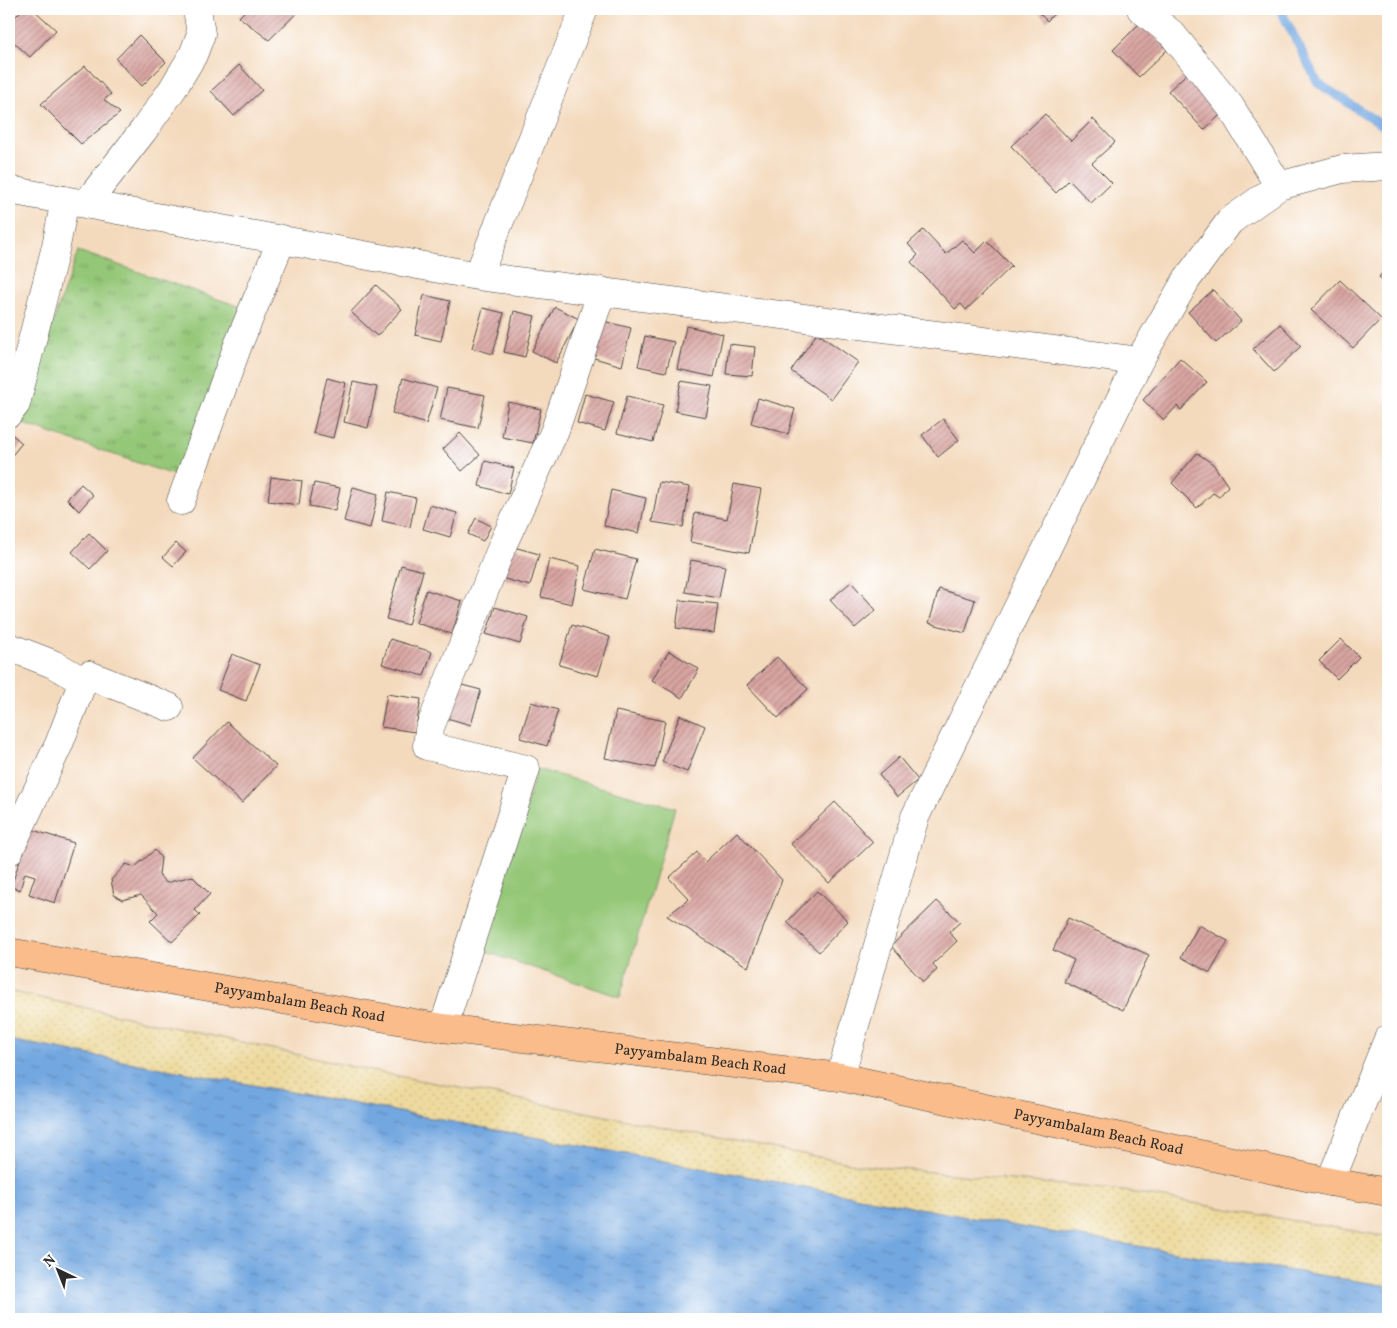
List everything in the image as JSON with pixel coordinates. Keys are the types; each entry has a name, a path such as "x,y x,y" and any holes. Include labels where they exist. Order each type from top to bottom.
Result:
{"main road":[{"name":"Payyambalam Beach Road","path":"9,952 443,1028 840,1077 1330,1182 1388,1192"}],"street":[{"path":"9,413 16,404 56,246 75,202 143,131 172,90 193,55 201,34 197,9"},
{"path":"478,276 584,9"},
{"path":"1141,9 1172,34 1230,106 1279,186"},
{"path":"840,1077 915,817 1139,361 1187,279 1230,221 1279,186 1342,169 1388,166"},
{"path":"9,190 478,276 1139,361"},
{"path":"181,501 238,345 282,239"},
{"path":"443,1028 526,768 427,746 429,730 503,544 555,430 602,291"},
{"path":"9,647 53,664 83,681"},
{"path":"9,851 59,744 83,681 90,675 169,708"},
{"path":"1330,1182 1388,1039"}],"sand":[{"path":"9,991 372,1071 860,1165 1124,1191 1388,1237 1388,1286 1037,1230 9,1040"}],"green space":[{"path":"78,251 241,307 182,478 18,422"},
{"path":"537,769 675,808 620,997 483,951"}],"water":[{"path":"9,1040 1037,1230 1388,1286 1388,1319 9,1319"}],"building":[{"path":"23,9 33,9 56,30 30,57 9,38 9,23"},
{"path":"247,9 301,9 269,40 239,17"},
{"path":"1035,9 1059,9 1047,21"},
{"path":"1141,22 1167,50 1139,77 1113,50"},
{"path":"139,35 166,62 142,86 116,59"},
{"path":"239,65 262,90 234,116 211,91"},
{"path":"85,66 111,94 104,100 120,113 81,144 41,104"},
{"path":"1194,67 1230,106 1204,130 1168,91"},
{"path":"1045,114 1071,141 1093,119 1115,142 1092,163 1112,183 1091,203 1069,180 1056,193 1011,146"},
{"path":"923,230 946,254 962,240 975,253 987,241 1012,266 966,310 961,304 955,309 911,262 918,255 908,244"},
{"path":"1388,265 1388,284 1379,277"},
{"path":"1340,280 1381,319 1353,348 1311,310"},
{"path":"376,285 402,309 377,336 351,312"},
{"path":"1213,290 1241,321 1216,343 1188,312"},
{"path":"424,295 450,301 441,341 415,335"},
{"path":"555,307 579,319 556,363 532,351"},
{"path":"483,308 504,313 493,354 472,348"},
{"path":"514,311 535,316 525,357 504,352"},
{"path":"603,321 631,328 622,366 594,358"},
{"path":"1280,324 1301,346 1274,372 1253,349"},
{"path":"686,326 723,334 714,377 677,369"},
{"path":"817,333 858,362 831,399 791,371"},
{"path":"645,336 674,342 666,372 638,366"},
{"path":"729,344 755,347 752,376 726,374"},
{"path":"1180,358 1207,382 1181,410 1177,406 1164,420 1143,400"},
{"path":"327,378 346,383 333,438 313,433"},
{"path":"403,378 437,388 426,424 392,413"},
{"path":"681,381 712,386 706,417 675,411"},
{"path":"353,382 377,387 368,428 344,422"},
{"path":"447,388 485,395 478,428 440,420"},
{"path":"585,394 614,402 605,431 577,423"},
{"path":"627,396 663,405 653,442 617,433"},
{"path":"758,398 795,409 788,434 751,423"},
{"path":"508,402 541,409 533,443 502,437"},
{"path":"943,419 959,440 938,457 922,435"},
{"path":"9,432 22,443 9,459"},
{"path":"460,433 480,455 462,471 443,449"},
{"path":"1197,453 1213,464 1228,486 1219,497 1213,493 1197,508 1172,483"},
{"path":"485,461 514,468 508,494 479,486"},
{"path":"271,477 302,481 299,505 268,501"},
{"path":"659,482 690,487 683,527 652,522"},
{"path":"314,483 340,488 335,511 309,506"},
{"path":"81,484 93,495 79,511 67,499"},
{"path":"734,484 761,489 749,553 690,542 695,513 727,519"},
{"path":"353,487 378,494 370,528 344,521"},
{"path":"611,490 646,498 639,533 604,526"},
{"path":"388,492 416,498 410,527 382,521"},
{"path":"430,505 457,513 450,537 423,529"},
{"path":"476,518 491,526 483,541 468,534"},
{"path":"89,533 107,551 90,569 72,552"},
{"path":"176,543 186,552 173,566 163,557"},
{"path":"503,544 539,554 530,586 494,576"},
{"path":"595,549 636,559 625,599 584,589"},
{"path":"549,559 580,566 572,604 541,597"},
{"path":"691,560 725,566 719,598 685,592"},
{"path":"401,565 423,571 408,625 386,619"},
{"path":"851,582 876,610 855,628 830,600"},
{"path":"939,589 975,600 965,633 929,623"},
{"path":"426,590 462,601 452,634 416,623"},
{"path":"680,600 718,604 714,633 676,628"},
{"path":"495,607 528,617 520,644 486,634"},
{"path":"572,625 610,637 598,676 559,665"},
{"path":"390,639 432,652 424,676 382,664"},
{"path":"1341,639 1359,657 1337,679 1319,661"},
{"path":"669,651 699,669 682,698 652,680"},
{"path":"232,654 260,665 246,701 218,690"},
{"path":"777,657 808,689 778,718 747,685"},
{"path":"450,682 481,690 471,725 440,716"},
{"path":"387,694 421,699 415,732 381,727"},
{"path":"531,702 558,710 547,746 520,738"},
{"path":"616,711 665,721 655,768 605,758"},
{"path":"680,715 705,726 687,772 662,762"},
{"path":"227,722 276,766 242,803 193,758"},
{"path":"899,757 918,780 897,797 879,775"},
{"path":"835,802 873,842 829,883 791,844"},
{"path":"30,829 74,843 55,903 29,894 35,876 25,873 20,890 11,887"},
{"path":"737,832 782,880 748,967 667,916 689,899 669,878 697,852 705,862"},
{"path":"155,850 161,858 159,875 166,883 192,876 210,894 195,910 200,915 172,942 150,921 158,913 141,895 122,900 114,895 111,880 126,864 135,867"},
{"path":"817,891 848,921 819,952 787,922"},
{"path":"937,901 960,922 949,932 957,941 933,964 937,970 923,982 891,946"},
{"path":"1068,918 1149,955 1123,1010 1064,982 1074,960 1053,950"},
{"path":"1199,925 1228,941 1210,973 1181,957"}],"waterway":[{"path":"1280,9 1318,83 1388,129"}]}
